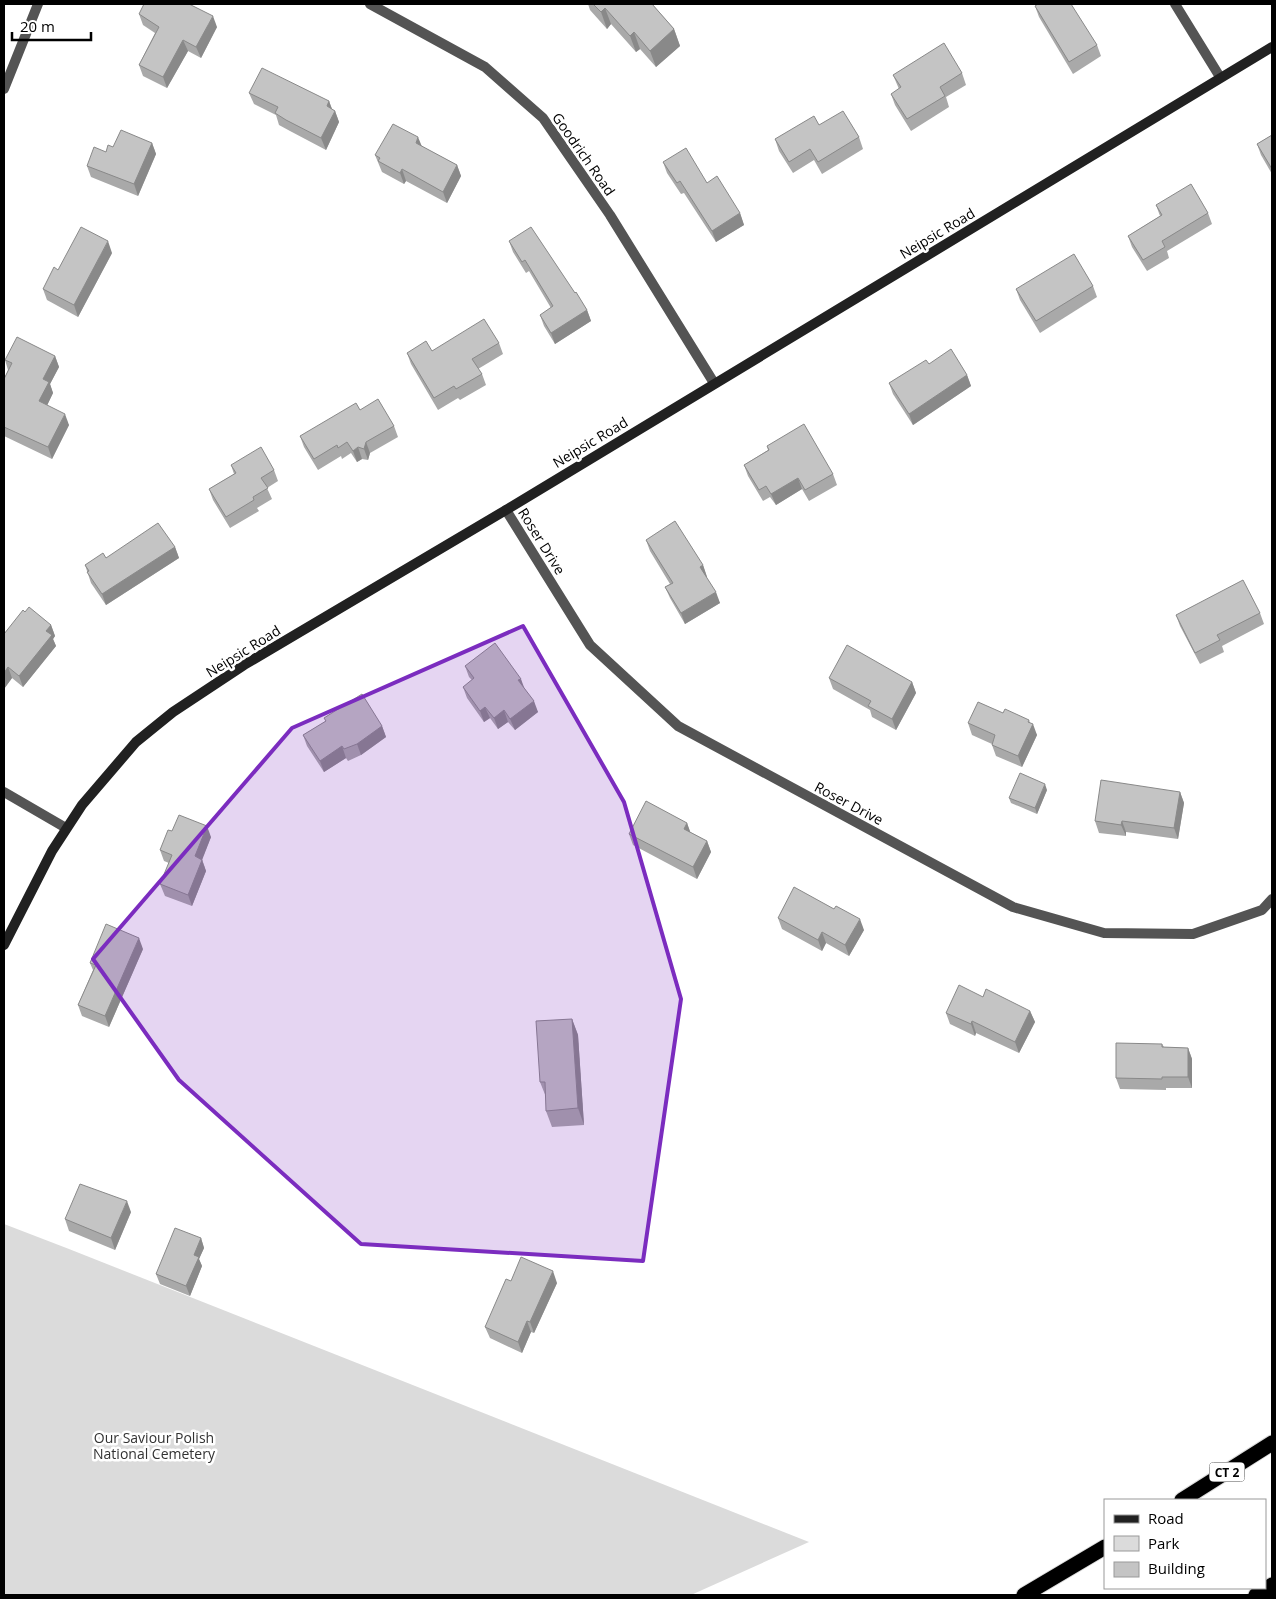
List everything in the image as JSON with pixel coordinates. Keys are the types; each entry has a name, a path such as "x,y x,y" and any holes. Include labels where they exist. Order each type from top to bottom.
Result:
{"highway":[{"name":"CT 2","path":"1184,1499 1272,1443"},
{"path":"1024,1595 1104,1548"}],"street":[{"path":"4,90 38,4"},
{"name":"Goodrich Road","path":"370,4 485,67 542,118 610,214 714,383"},
{"path":"1175,4 1220,78"},
{"name":"Neipsic Road","path":"4,946 52,851 92,792 131,748 173,712 244,666 506,510 1272,47"},
{"name":"Roser Drive","path":"506,510 590,645 678,726 1013,907 1104,933 1192,934 1262,910 1272,899"},
{"path":"4,792 66,828"}],"highlighted area":[{"path":"523,626 624,802 681,999 643,1261 361,1244 179,1080 93,959 292,728"}],"green space":[{"name":"Our Saviour Polish National Cemetery","path":"4,1224 809,1542 691,1595 4,1595"}],"building":[{"path":"144,4 189,4 213,16 196,47 183,40 163,77 139,65 159,27 139,14"},
{"path":"593,4 652,4 674,29 650,51 634,32 630,36 605,8 601,12"},
{"path":"1038,4 1071,4 1097,45 1069,62 1035,6"},
{"path":"944,43 962,73 940,87 945,96 907,119 891,94 901,87 893,75"},
{"path":"262,68 329,101 327,106 335,111 321,138 275,113 278,107 249,93"},
{"path":"843,111 859,137 818,162 810,149 789,162 775,139 814,116 819,125"},
{"path":"393,124 418,137 416,143 457,165 443,192 402,169 400,173 378,161 380,158 375,155"},
{"path":"121,130 152,143 134,184 87,166 94,147 106,152 108,145 113,147"},
{"path":"1272,135 1272,169 1257,144"},
{"path":"686,148 707,183 717,176 740,213 712,231 680,181 677,183 663,162"},
{"path":"1191,184 1208,213 1162,241 1165,247 1143,260 1128,236 1162,215 1156,205"},
{"path":"81,227 108,241 74,305 43,289 54,267 58,270"},
{"path":"531,227 587,310 551,333 540,315 553,306 525,260 522,262 509,241"},
{"path":"1074,254 1093,286 1036,321 1016,289"},
{"path":"484,319 499,343 472,359 482,374 456,389 454,386 434,398 407,353 426,341 432,351"},
{"path":"17,337 55,356 43,379 49,382 39,401 65,414 48,447 4,427 4,379 12,363 5,360"},
{"path":"951,349 967,375 909,414 889,383 926,360 929,364"},
{"path":"378,399 394,426 366,442 364,449 358,447 353,451 347,442 338,448 337,445 314,459 300,436 356,403 360,410"},
{"path":"804,424 833,474 805,490 798,478 771,494 766,486 759,490 744,465 769,450 767,446"},
{"path":"261,447 274,470 261,478 268,488 253,497 254,500 226,517 209,489 236,473 231,465"},
{"path":"675,521 703,565 700,567 716,592 681,613 665,587 673,583 646,540"},
{"path":"158,523 175,547 102,594 87,572 89,571 85,565 103,553 106,558"},
{"path":"1243,580 1260,613 1217,635 1220,640 1195,653 1176,615"},
{"path":"29,607 51,625 46,631 52,635 19,676 8,667 4,673 4,634 23,610 25,612"},
{"path":"495,643 521,679 518,680 534,701 510,719 504,710 494,718 485,707 480,711 463,687 474,678 465,666"},
{"path":"847,645 912,682 892,719 868,706 871,701 829,678"},
{"path":"362,694 382,726 357,744 344,749 342,746 320,761 303,735 326,721 324,718"},
{"path":"978,702 1003,713 1005,709 1029,720 1028,722 1033,724 1018,756 992,745 995,735 968,723"},
{"path":"1020,773 1045,784 1035,808 1009,798"},
{"path":"1101,780 1180,792 1174,828 1122,821 1121,825 1095,821"},
{"path":"646,801 687,823 684,829 707,841 693,867 629,834"},
{"path":"179,815 207,826 195,856 202,860 188,895 160,884 172,855 160,850 168,830 172,831"},
{"path":"794,887 834,909 836,906 860,919 845,945 822,932 818,940 778,918"},
{"path":"106,924 139,938 105,1016 78,1005 96,965 90,963"},
{"path":"959,985 983,997 986,989 1030,1011 1015,1042 972,1021 971,1024 946,1013"},
{"path":"572,1019 578,1108 546,1111 545,1082 540,1082 536,1021"},
{"path":"1116,1043 1162,1044 1162,1047 1188,1048 1188,1077 1162,1077 1162,1079 1116,1078"},
{"path":"80,1184 127,1201 111,1238 65,1219"},
{"path":"175,1228 201,1238 194,1255 199,1257 186,1286 156,1274"},
{"path":"521,1257 553,1271 530,1322 527,1321 518,1342 485,1327 506,1279 511,1281"}]}
